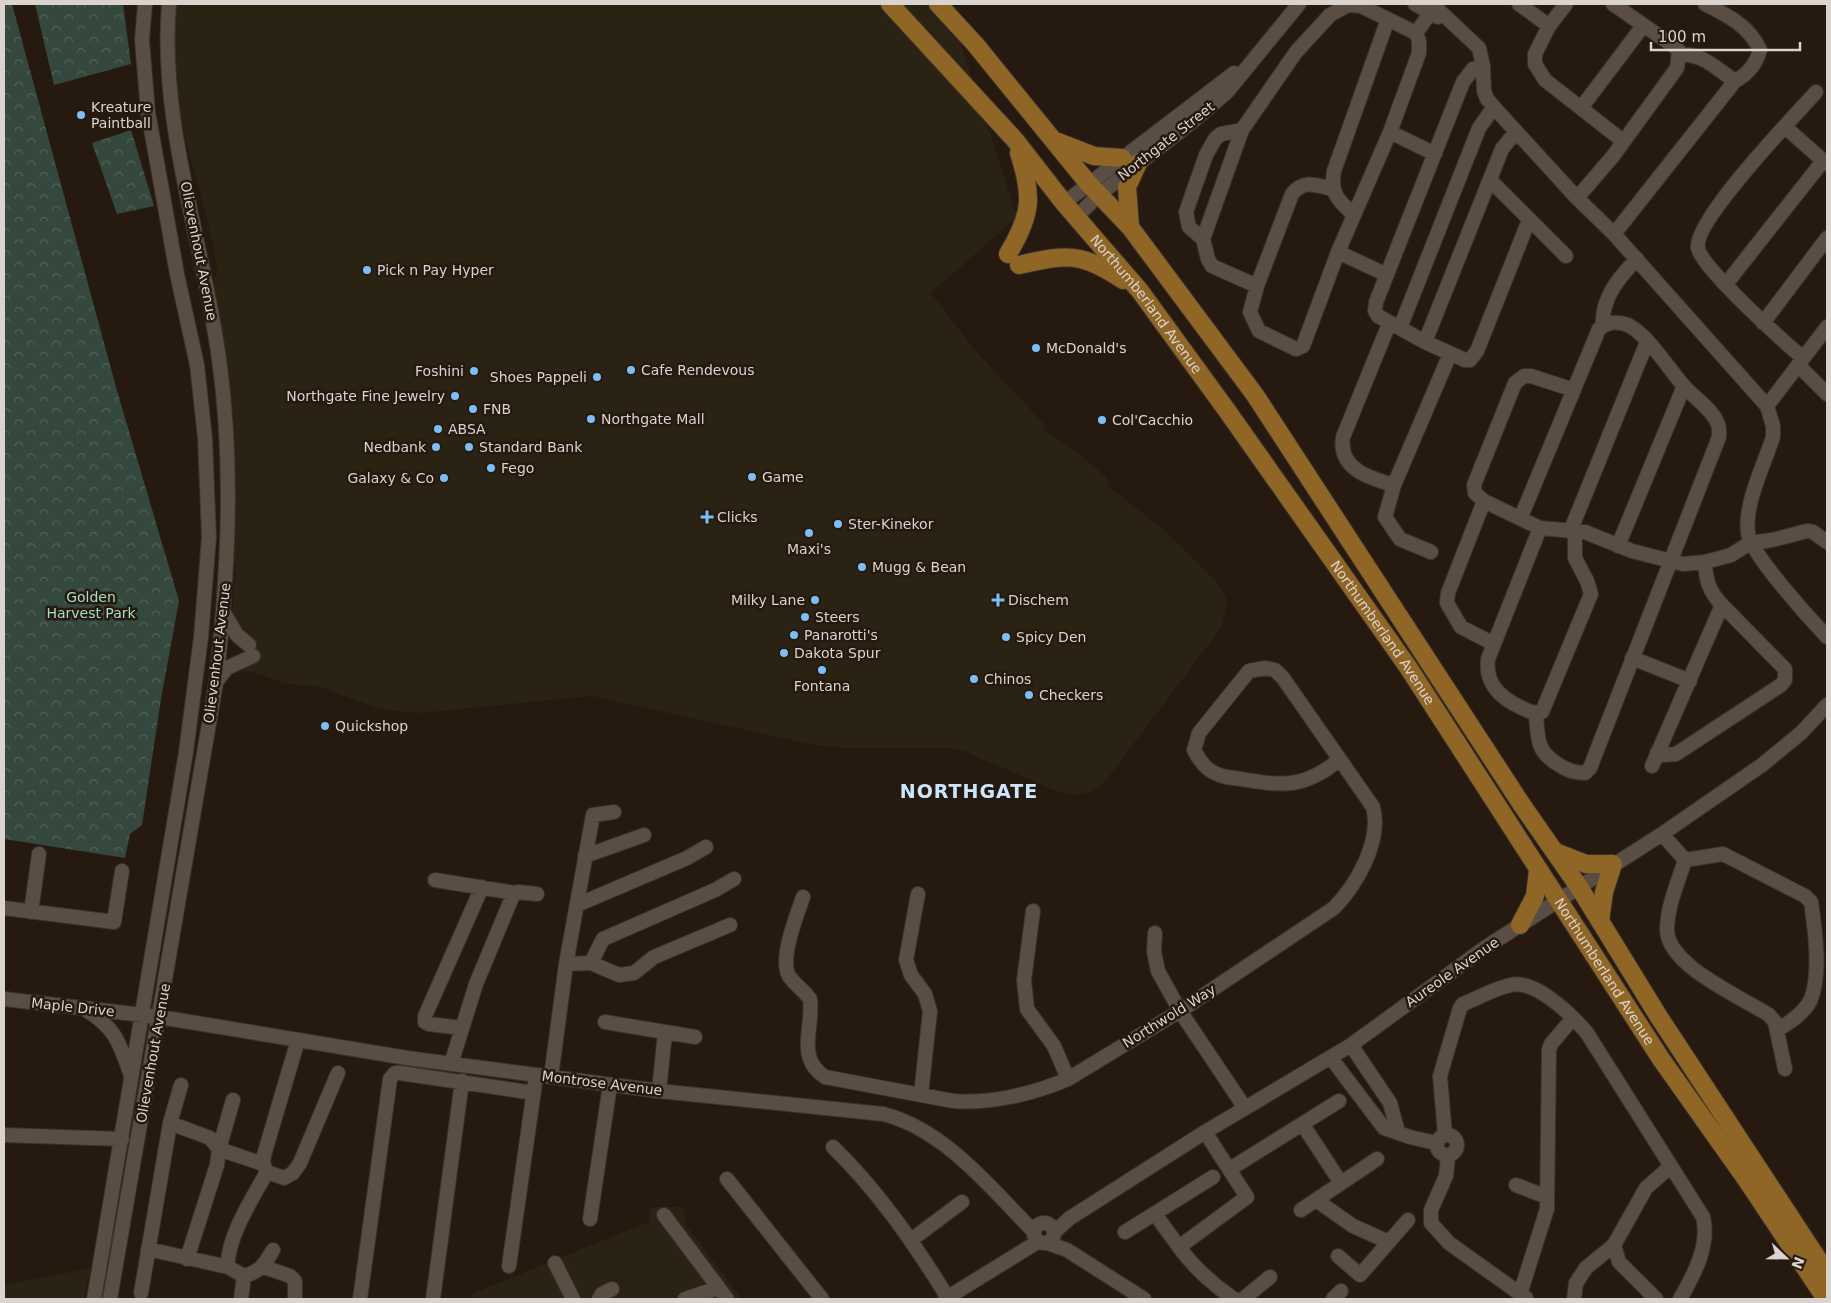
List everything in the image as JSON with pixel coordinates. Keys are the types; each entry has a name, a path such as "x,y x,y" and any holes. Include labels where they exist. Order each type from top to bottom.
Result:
{"main road":[{"name":"Northumberland Avenue","path":"890,4 1015,140 1064,204 1140,291 1228,412 1408,668 1662,1059 1746,1179 1826,1299"},
{"name":"Northumberland Avenue","path":"938,4 975,44 1094,189 1130,227 1255,394 1579,887 1659,1017 1827,1273"},
{"path":"1053,139 1094,156 1130,160 1127,187 1130,227"},
{"path":"1015,140 1028,181 1030,200 1028,214 1020,234 1014,259 1070,256 1087,259 1105,268 1140,291"},
{"path":"1554,851 1579,862 1613,864 1604,892 1600,921"},
{"path":"1520,926 1535,896 1538,870"}],"street":[{"name":"Olievenhout Avenue","path":"94,1299 186,752 201,637 209,536 205,438 197,365 177,274 148,112 142,40 145,4"},
{"name":"Olievenhout Avenue","path":"110,1299 216,683 224,613 227,494 226,435 219,359 170,106 166,40 169,4"},
{"name":"Northgate Street","path":"1064,204 1094,189 1130,160 1218,100 1238,79 1250,61 1298,4"},
{"path":"1414,4 1434,7 1474,42 1479,48 1483,66 1484,91 1494,107 1577,198 1637,259 1767,406 1773,426 1773,437 1751,502 1748,520 1750,543 1802,610 1827,637"},
{"path":"1566,4 1549,26 1535,54 1535,64 1545,80 1623,141"},
{"path":"1577,198 1623,141 1676,68 1680,55 1675,47 1642,26 1613,4"},
{"path":"1614,234 1735,81 1752,68 1760,50 1745,27 1705,4"},
{"path":"1257,286 1212,266 1208,259 1203,239 1242,130 1296,52 1330,15 1352,5 1361,6 1416,33 1419,41 1419,53 1390,132 1338,252 1302,346 1296,349 1259,331 1254,324 1250,312 1257,286 1292,194 1298,186 1306,183 1332,189"},
{"path":"1524,5 1549,26"},
{"path":"1416,33 1434,7"},
{"path":"1354,215 1342,204 1332,189 1334,171 1388,19"},
{"path":"1581,108 1642,26"},
{"path":"1680,55 1690,54 1698,56 1735,81"},
{"path":"1483,66 1473,69 1465,78 1375,310 1395,326 1425,342 1450,354 1470,360 1477,351 1529,220"},
{"path":"1816,92 1717,206 1697,241 1698,250 1726,284 1800,361 1827,394"},
{"path":"1394,485 1359,473 1352,466 1342,447 1343,437 1395,326 1479,128 1494,107"},
{"path":"1726,284 1825,162 1785,127"},
{"path":"1203,239 1189,227 1186,212 1206,155 1215,139 1221,134 1242,130"},
{"path":"1390,132 1435,154"},
{"path":"1425,342 1506,143 1518,134"},
{"path":"1490,180 1566,256"},
{"name":"Northgate Street","path":"1076,217 1094,189"},
{"path":"1763,323 1827,238"},
{"path":"1338,252 1387,275"},
{"path":"1603,325 1602,314 1607,299 1620,276 1637,259"},
{"path":"1521,517 1599,329 1603,325 1620,322 1630,326 1647,342 1718,423 1719,437 1669,561 1590,768 1585,773 1568,771 1542,753 1538,739 1536,714"},
{"path":"1767,406 1827,327"},
{"path":"1540,528 1488,659 1488,677 1504,699 1536,714 1542,712 1591,594 1587,581 1575,558 1572,532 1647,342"},
{"path":"1431,552 1400,539 1385,518 1394,485 1450,354"},
{"path":"1574,390 1531,376 1524,376 1515,382 1474,485 1475,493 1484,502 1521,517 1540,528 1585,532 1618,546 1683,564 1706,562 1731,555 1750,543 1772,540 1807,530 1827,542"},
{"path":"1618,546 1684,386"},
{"path":"1484,502 1448,593 1447,603 1466,632 1494,644"},
{"path":"1706,562 1706,580 1710,593 1722,605 1785,669 1785,680 1782,685 1676,754 1664,755 1655,759 1722,605"},
{"path":"216,683 228,668 251,650 237,635 224,613"},
{"path":"1632,658 1690,681"},
{"name":"Northwold Way","path":"803,897 790,937 786,960 788,972 810,999 808,1055 816,1071 825,1077 921,1095 971,1102 1016,1095 1053,1086 1068,1079 1180,1011 1334,908 1351,886 1372,842 1376,816 1369,799 1339,760 1293,690 1275,670 1265,668 1249,671 1199,733 1195,741 1194,750 1206,768 1216,775 1226,777 1294,784 1321,774 1339,760"},
{"name":"Aureole Avenue","path":"946,1298 1205,1132 1351,1045 1486,947 1662,834 1762,764 1802,732 1824,707 1827,694"},
{"path":"551,1077 566,964 593,816 614,812"},
{"path":"1662,834 1685,860"},
{"path":"585,856 644,835"},
{"path":"577,905 687,858 706,847"},
{"path":"31,912 39,854"},
{"path":"1685,860 1723,854 1805,896 1810,902 1817,972 1810,1000 1790,1023 1777,1030"},
{"path":"1685,860 1668,917 1667,931 1670,947 1691,968 1769,1015 1775,1022 1785,1069"},
{"path":"4,908 114,922 122,871"},
{"path":"591,963 603,939 715,890 734,879"},
{"path":"435,880 515,893 537,894"},
{"path":"462,1028 429,1024 425,1022 425,1016 482,887"},
{"path":"452,1064 476,984 515,893"},
{"path":"918,894 906,960 911,975 925,994 930,1011 921,1095"},
{"path":"1033,911 1024,980 1026,1008 1054,1046 1068,1079"},
{"path":"566,964 591,963 619,975 634,974 654,957 730,925"},
{"path":"1155,933 1156,962 1180,1011 1245,1108"},
{"path":"1441,1139 1440,1076 1458,1013 1463,1004 1512,984 1532,986 1574,1018 1587,1033 1703,1217 1706,1232 1699,1258 1680,1299"},
{"name":"Maple Drive","path":"4,999 160,1017"},
{"path":"82,1007 98,1017 114,1032 120,1042 132,1079"},
{"name":"Montrose Avenue","path":"160,1017 452,1064 659,1091 894,1116 916,1125 939,1140 1014,1210 1044,1234 1144,1299"},
{"path":"1330,1058 1384,1128 1441,1139 1453,1137 1457,1144 1455,1152 1448,1156 1446,1176 1431,1210 1431,1223 1449,1243 1524,1297 1547,1209 1549,1050 1551,1044 1574,1018"},
{"path":"605,1022 695,1037"},
{"path":"659,1091 665,1032"},
{"path":"228,1267 227,1258 234,1237 265,1168 264,1155 298,1040"},
{"path":"1351,1045 1390,1103 1398,1132"},
{"path":"360,1299 390,1079 400,1072 534,1093"},
{"path":"170,1123 210,1138 219,1149 284,1178 293,1173 300,1163 338,1073"},
{"path":"509,1266 536,1075"},
{"path":"433,1299 462,1081"},
{"path":"590,1219 610,1084"},
{"path":"141,1293 170,1123 181,1086"},
{"path":"1360,1098 1378,1086"},
{"path":"187,1260 217,1165 219,1149 232,1100"},
{"path":"1230,1169 1339,1101"},
{"path":"1303,1125 1341,1182"},
{"path":"1179,1247 1247,1197 1205,1132"},
{"path":"4,1135 122,1139"},
{"path":"833,1147 858,1173 911,1240 946,1298"},
{"path":"1301,1210 1376,1159"},
{"path":"1574,1299 1576,1283 1586,1268 1614,1245 1646,1188 1671,1166"},
{"path":"1125,1232 1213,1177"},
{"path":"727,1180 822,1299"},
{"path":"1516,1185 1547,1197"},
{"path":"1316,1200 1353,1226 1389,1242"},
{"path":"911,1240 962,1202"},
{"path":"1155,1214 1192,1265 1212,1284 1234,1299"},
{"path":"664,1216 727,1299"},
{"path":"1338,1256 1360,1275 1408,1220"},
{"path":"1614,1245 1619,1262 1656,1299"},
{"path":"148,1249 187,1260 228,1267 244,1276 254,1274 264,1267 273,1250"},
{"path":"555,1263 573,1299"},
{"path":"264,1267 290,1276 295,1281 295,1299"},
{"path":"240,1299 244,1276"},
{"path":"1243,1299 1270,1277"},
{"path":"685,1299 718,1288"},
{"path":"599,1299 602,1294 612,1289"}],"shaded area":[{"name":"Northgate Mall","path":"173,4 948,4 1017,217 931,293 974,349 1043,423 1044,431 1072,448 1106,477 1109,487 1162,528 1214,579 1227,601 1223,622 1216,635 1104,783 1090,792 1073,795 1055,791 964,751 948,748 842,748 809,744 592,696 421,713 402,712 380,709 317,686 285,684 253,672 241,671 251,641 245,639 232,617 235,572 233,534 235,463 231,400 224,378 211,285 218,270 209,225 172,90"},
{"path":"651,1207 683,1207 687,1226 742,1299 474,1299 471,1294 648,1222"},
{"path":"91,1268 84,1299 4,1299 4,1285"}],"green space":[{"name":"Golden Harvest Park","path":"4,4 12,4 116,387 179,601 161,699 142,825 130,834 125,858 4,839"},
{"path":"35,4 123,4 131,64 54,85"},
{"path":"131,130 154,206 117,214 92,143"}],"place":[{"name":"Kreature Paintball","path":"81,115"},
{"name":"Pick n Pay Hyper","path":"367,270"},
{"name":"McDonald's","path":"1036,348"},
{"name":"Cafe Rendevous","path":"631,370"},
{"name":"Foshini","path":"474,371"},
{"name":"Shoes Pappeli","path":"597,377"},
{"name":"Northgate Fine Jewelry","path":"455,396"},
{"name":"FNB","path":"473,409"},
{"name":"Northgate Mall","path":"591,419"},
{"name":"Col'Cacchio","path":"1102,420"},
{"name":"ABSA","path":"438,429"},
{"name":"Nedbank","path":"436,447"},
{"name":"Standard Bank","path":"469,447"},
{"name":"Fego","path":"491,468"},
{"name":"Game","path":"752,477"},
{"name":"Galaxy & Co","path":"444,478"},
{"name":"Clicks","path":"707,517"},
{"name":"Ster-Kinekor","path":"838,524"},
{"name":"Maxi's","path":"809,533"},
{"name":"Mugg & Bean","path":"862,567"},
{"name":"Milky Lane","path":"815,600"},
{"name":"Dischem","path":"998,600"},
{"name":"Steers","path":"805,617"},
{"name":"Panarotti's","path":"794,635"},
{"name":"Spicy Den","path":"1006,637"},
{"name":"Dakota Spur","path":"784,653"},
{"name":"Fontana","path":"822,670"},
{"name":"Chinos","path":"974,679"},
{"name":"Checkers","path":"1029,695"},
{"name":"Quickshop","path":"325,726"}],"district":[{"name":"NORTHGATE","path":"969,791"}]}
